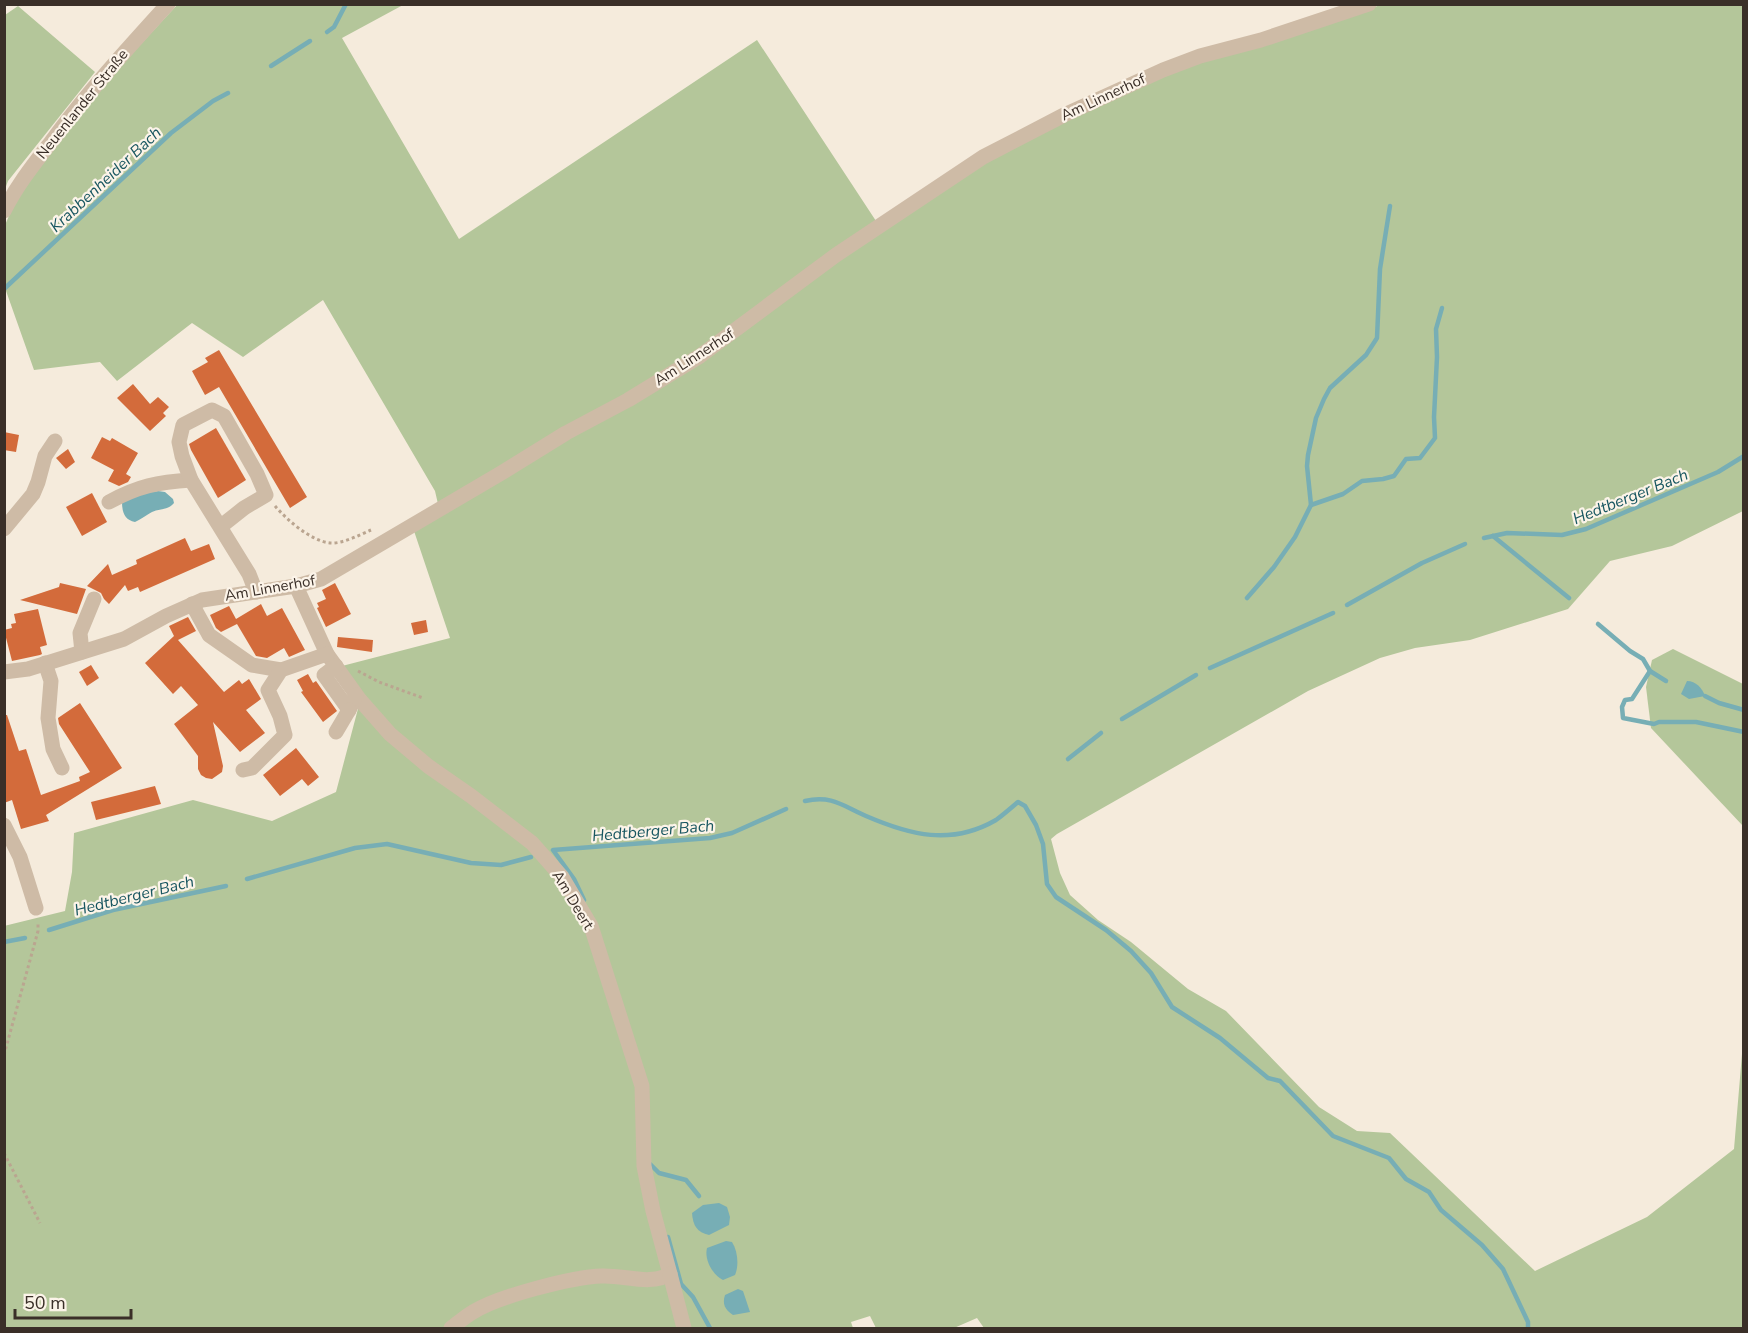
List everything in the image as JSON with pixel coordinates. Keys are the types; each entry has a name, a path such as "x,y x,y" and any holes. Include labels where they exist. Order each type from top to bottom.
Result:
{"street":[{"name":"Neuenlander Straße","path":"4,211 15,190 76,108 168,4"},
{"name":"Am Linnerhof","path":"4,672 28,669 124,639 202,600 297,586 321,579 700,356 836,255 983,157 1064,115 1163,70 1200,56 1261,40 1369,4"},
{"path":"220,526 266,495 224,416 212,410 183,425 179,442 182,456 191,480 249,574 256,592"},
{"path":"4,529 33,494 45,456 55,441"},
{"path":"109,502 131,490 147,485 191,480"},
{"name":"Am Deert","path":"297,586 356,695 390,734 428,766 531,843 562,877 591,926 642,1086 644,1166 653,1211 684,1329"},
{"path":"82,652 80,633 94,599"},
{"path":"192,604 209,635 252,665 281,670 338,662"},
{"path":"338,662 324,675 349,710"},
{"path":"45,663 51,681 48,718 53,749 62,768"},
{"path":"243,770 252,768 285,735 280,716 268,690 281,670"},
{"path":"336,732 356,695"},
{"path":"4,825 20,857 36,908"},
{"path":"451,1329 473,1312 490,1303 558,1283 600,1276 661,1280 670,1274"}],"path":[{"path":"266,495 296,527 330,543 348,539 378,527"},
{"path":"338,662 380,682 423,698"},
{"path":"4,1055 38,931 36,908"},
{"path":"4,1154 40,1223"}],"green space":[{"path":"177,5 403,5 342,38 459,239 757,40 876,221 695,351 438,504 435,491 323,300 243,357 192,323 117,381 100,362 34,370 5,288 5,225 16,200 40,163 128,58"},
{"path":"1380,5 1743,5 1743,511 1672,546 1610,561 1568,609 1470,640 1415,648 1380,658 1308,691 1057,834 1051,839 1060,873 1070,895 1098,920 1131,942 1188,989 1226,1011 1319,1107 1357,1131 1390,1133 1535,1271 1647,1217 1734,1149 1743,1042 1743,1328 984,1328 977,1318 954,1328 876,1328 870,1316 851,1322 853,1328 5,1328 4,926 65,911 72,872 74,833 193,800 272,821 336,792 359,705 397,745 427,770 508,829 541,857 558,874 577,907 581,920 602,941 586,905 561,869 534,841 392,734 342,671 342,666 450,638 414,531 566,437 703,357 834,261 922,201 1005,150 1090,106 1180,69 1321,27"},
{"path":"18,6 95,72 8,181 5,189 5,15"},
{"path":"1673,649 1743,684 1743,826 1651,728 1646,687 1652,660"}],"water":[{"path":"158,491 165,492 174,503 135,522 126,517 122,502 135,496"},
{"path":"1687,681 1698,686 1705,696 1689,699 1681,694"},
{"path":"719,1203 727,1207 730,1217 729,1225 709,1235 701,1232 693,1222 692,1213 703,1205"},
{"path":"726,1241 732,1242 734,1246 737,1254 737,1267 735,1275 723,1280 710,1267 706,1253 707,1248"},
{"path":"738,1289 743,1291 750,1312 733,1315 725,1306 724,1298 725,1295"}],"building":[{"path":"219,350 307,497 290,508 219,387 205,395 192,371 208,362 205,358"},
{"path":"133,384 150,404 158,397 169,407 163,413 166,416 150,431 117,398"},
{"path":"216,428 246,480 218,498 189,444"},
{"path":"4,432 19,435 16,452 4,450"},
{"path":"102,437 110,441 112,438 138,453 126,474 131,477 128,482 119,486 108,481 114,470 91,458"},
{"path":"68,449 75,462 66,469 56,458"},
{"path":"92,493 107,522 82,536 66,507"},
{"path":"185,538 191,551 209,544 215,559 140,592 138,587 128,591 125,585 109,604 101,593 87,586 108,564 112,575 137,564 136,560"},
{"path":"60,583 86,589 77,614 20,600 59,587"},
{"path":"335,583 351,614 326,627 317,603 326,599 322,590"},
{"path":"261,604 267,616 282,608 305,650 289,657 284,648 267,658 256,656 237,624 221,632 216,628 210,615 229,606 236,619"},
{"path":"38,609 47,645 40,647 42,654 40,655 12,661 4,630 12,628 11,624 16,623 14,614"},
{"path":"188,617 196,631 178,640 224,692 239,680 242,684 249,679 261,699 246,710 265,733 240,752 213,722 223,766 222,772 212,779 201,775 198,769 198,756 174,724 198,705 181,686 173,694 145,663 174,636 169,626"},
{"path":"426,620 428,632 414,635 411,623"},
{"path":"338,637 373,640 372,652 337,647"},
{"path":"91,665 99,678 87,686 79,672"},
{"path":"308,674 313,683 316,681 337,711 323,722 301,692 303,691 297,680"},
{"path":"80,703 122,768 46,815 49,821 21,829 12,800 4,803 4,715 7,715 19,751 26,749 41,795 80,781 79,777 90,772 59,724 58,718"},
{"path":"296,748 319,777 308,786 302,779 280,796 263,775"},
{"path":"155,786 161,804 96,820 91,802"}],"waterway":[{"name":"Krabbenheider Bach","path":"327,32 334,27 346,4"},
{"name":"Krabbenheider Bach","path":"271,66 310,41"},
{"name":"Krabbenheider Bach","path":"4,289 171,133 213,101 228,93"},
{"path":"1247,598 1274,567 1295,537 1311,505 1308,455 1316,418 1324,399 1330,388 1366,355 1377,338 1380,269 1390,206"},
{"path":"1311,505 1343,494 1362,481 1394,476 1406,459 1420,458 1435,438 1436,329 1442,308"},
{"name":"Hedtberger Bach","path":"1484,538 1507,533 1562,535 1586,529 1718,472 1744,456"},
{"path":"1493,536 1569,598"},
{"name":"Hedtberger Bach","path":"1347,605 1422,563 1465,544"},
{"name":"Hedtberger Bach","path":"1210,668 1333,613"},
{"path":"1598,624 1643,659 1650,671 1666,681"},
{"path":"1650,671 1632,699 1625,700 1622,707 1623,718 1654,724 1696,722 1744,732"},
{"name":"Hedtberger Bach","path":"1122,719 1196,675"},
{"path":"1705,696 1719,703 1744,710"},
{"name":"Hedtberger Bach","path":"1068,759 1101,733"},
{"path":"805,801 830,800 882,823 931,835 963,833 996,820 1018,802 1025,806 1036,825 1043,844 1047,884 1056,897 1106,930 1131,951 1151,973 1172,1007 1220,1038 1268,1078 1280,1081 1333,1136 1389,1158 1406,1179 1429,1192 1441,1210 1482,1245 1503,1269 1528,1322 1528,1328"},
{"name":"Hedtberger Bach","path":"584,900 574,879 553,850 710,838 732,833 786,809"},
{"name":"Hedtberger Bach","path":"247,879 355,848 387,844 471,863 501,865 531,857"},
{"name":"Hedtberger Bach","path":"49,930 113,910 226,886"},
{"name":"Hedtberger Bach","path":"4,942 25,938"},
{"path":"649,1163 659,1173 686,1180 699,1196"},
{"path":"668,1237 681,1284 693,1297 710,1328"}]}
